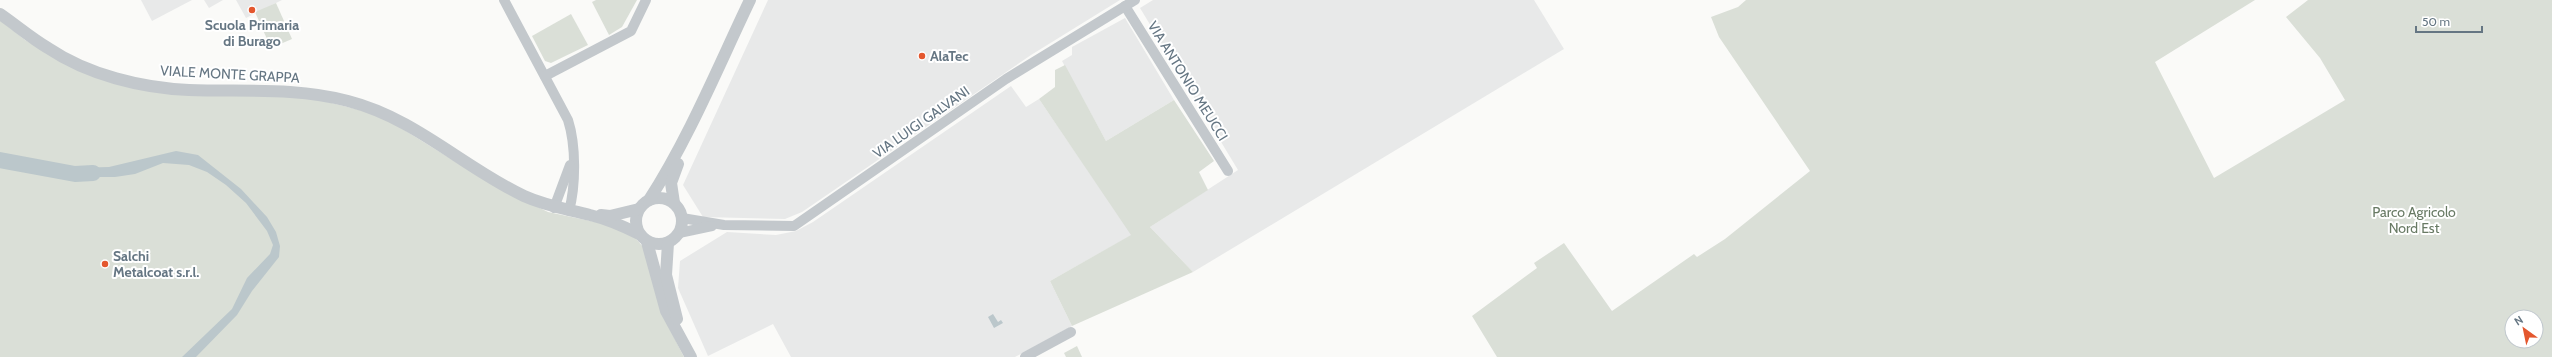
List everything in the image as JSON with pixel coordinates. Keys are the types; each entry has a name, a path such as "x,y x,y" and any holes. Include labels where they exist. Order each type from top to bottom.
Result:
{"street":[{"path":"504,0 568,120 572,132 573,187 569,211"},
{"path":"545,76 631,31 646,0"},
{"path":"692,357 674,329 666,311 643,238 635,221 639,209 649,200 663,178 697,112 750,0"},
{"name":"VIA LUIGI GALVANI","path":"682,218 724,225 788,227 803,221 1006,79 1135,0"},
{"name":"VIA ANTONIO MEUCCI","path":"1125,6 1228,172"},
{"name":"VIALE MONTE GRAPPA","path":"0,14 49,49 96,71 132,82 188,90 274,89 350,101 396,119 424,133 518,193 554,208 590,215 610,216 639,209"},
{"path":"643,238 658,245 668,243 679,233 682,218 674,203 671,183 697,112"},
{"path":"554,208 572,157"},
{"path":"649,200 662,198 674,203"},
{"name":"VIALE MONTE GRAPPA","path":"590,215 643,238"},
{"name":"VIA LUIGI GALVANI","path":"679,233 724,225"},
{"path":"668,243 666,268 669,294 692,357"},
{"path":"1025,357 1071,332"}],"shaded area":[{"path":"141,0 192,0 152,21"},
{"path":"204,0 223,0 209,8"},
{"name":"Scuola Primaria di Burago","path":"236,0 282,0 246,18"},
{"path":"768,0 1120,0 1031,55 802,212 785,219 703,217 683,185"},
{"path":"1153,0 1534,0 1564,49 1193,272 1150,227 1238,170 1140,8"},
{"path":"1125,18 1174,100 1106,141 1062,61 1072,55 1072,47"},
{"path":"1011,86 1026,107 1039,99 1132,235 1050,281 1072,326 1015,357 791,357 773,324 708,356 678,288 680,261 727,232 776,235 796,231 813,222"},
{"path":"176,151 198,155 241,189 267,217 276,232 280,246 279,257 252,291 237,315 196,357 182,357 232,309 247,278 270,254 273,245 267,231 246,203 226,185 207,172 189,165 163,163 135,174 115,177 70,177 72,168 109,167"},
{"path":"993,314 998,322 1001,320 1003,323 994,328 988,317"}],"green space":[{"path":"596,0 637,0 622,27 609,35 592,2"},
{"name":"Parco Agricolo Nord Est","path":"1746,0 2255,0 2155,62 2214,178 2345,100 2320,58 2286,17 2308,0 2552,0 2552,357 1497,357 1472,316 1537,268 1534,263 1564,243 1612,311 1694,254 1697,257 1725,239 1810,171 1719,37 1711,17 1738,7"},
{"path":"276,3 292,39 271,48 255,12"},
{"path":"571,14 588,45 551,63 545,61 532,36"},
{"path":"0,20 25,40 60,60 111,80 303,96 380,115 493,185 548,212 614,226 631,233 644,248 662,314 684,357 0,357"},
{"path":"1065,65 1106,141 1174,100 1214,161 1199,172 1208,190 1150,227 1193,272 1072,326 1050,281 1131,235 1039,99 1055,87 1055,70"},
{"path":"1077,346 1082,357 1066,357 1064,353"}],"waterway":[{"path":"0,160 75,174 93,173"}],"place":[{"name":"Scuola Primaria di Burago","path":"252,10"},
{"name":"AlaTec","path":"922,56"},
{"name":"Salchi Metalcoat s.r.l.","path":"105,264"}]}
